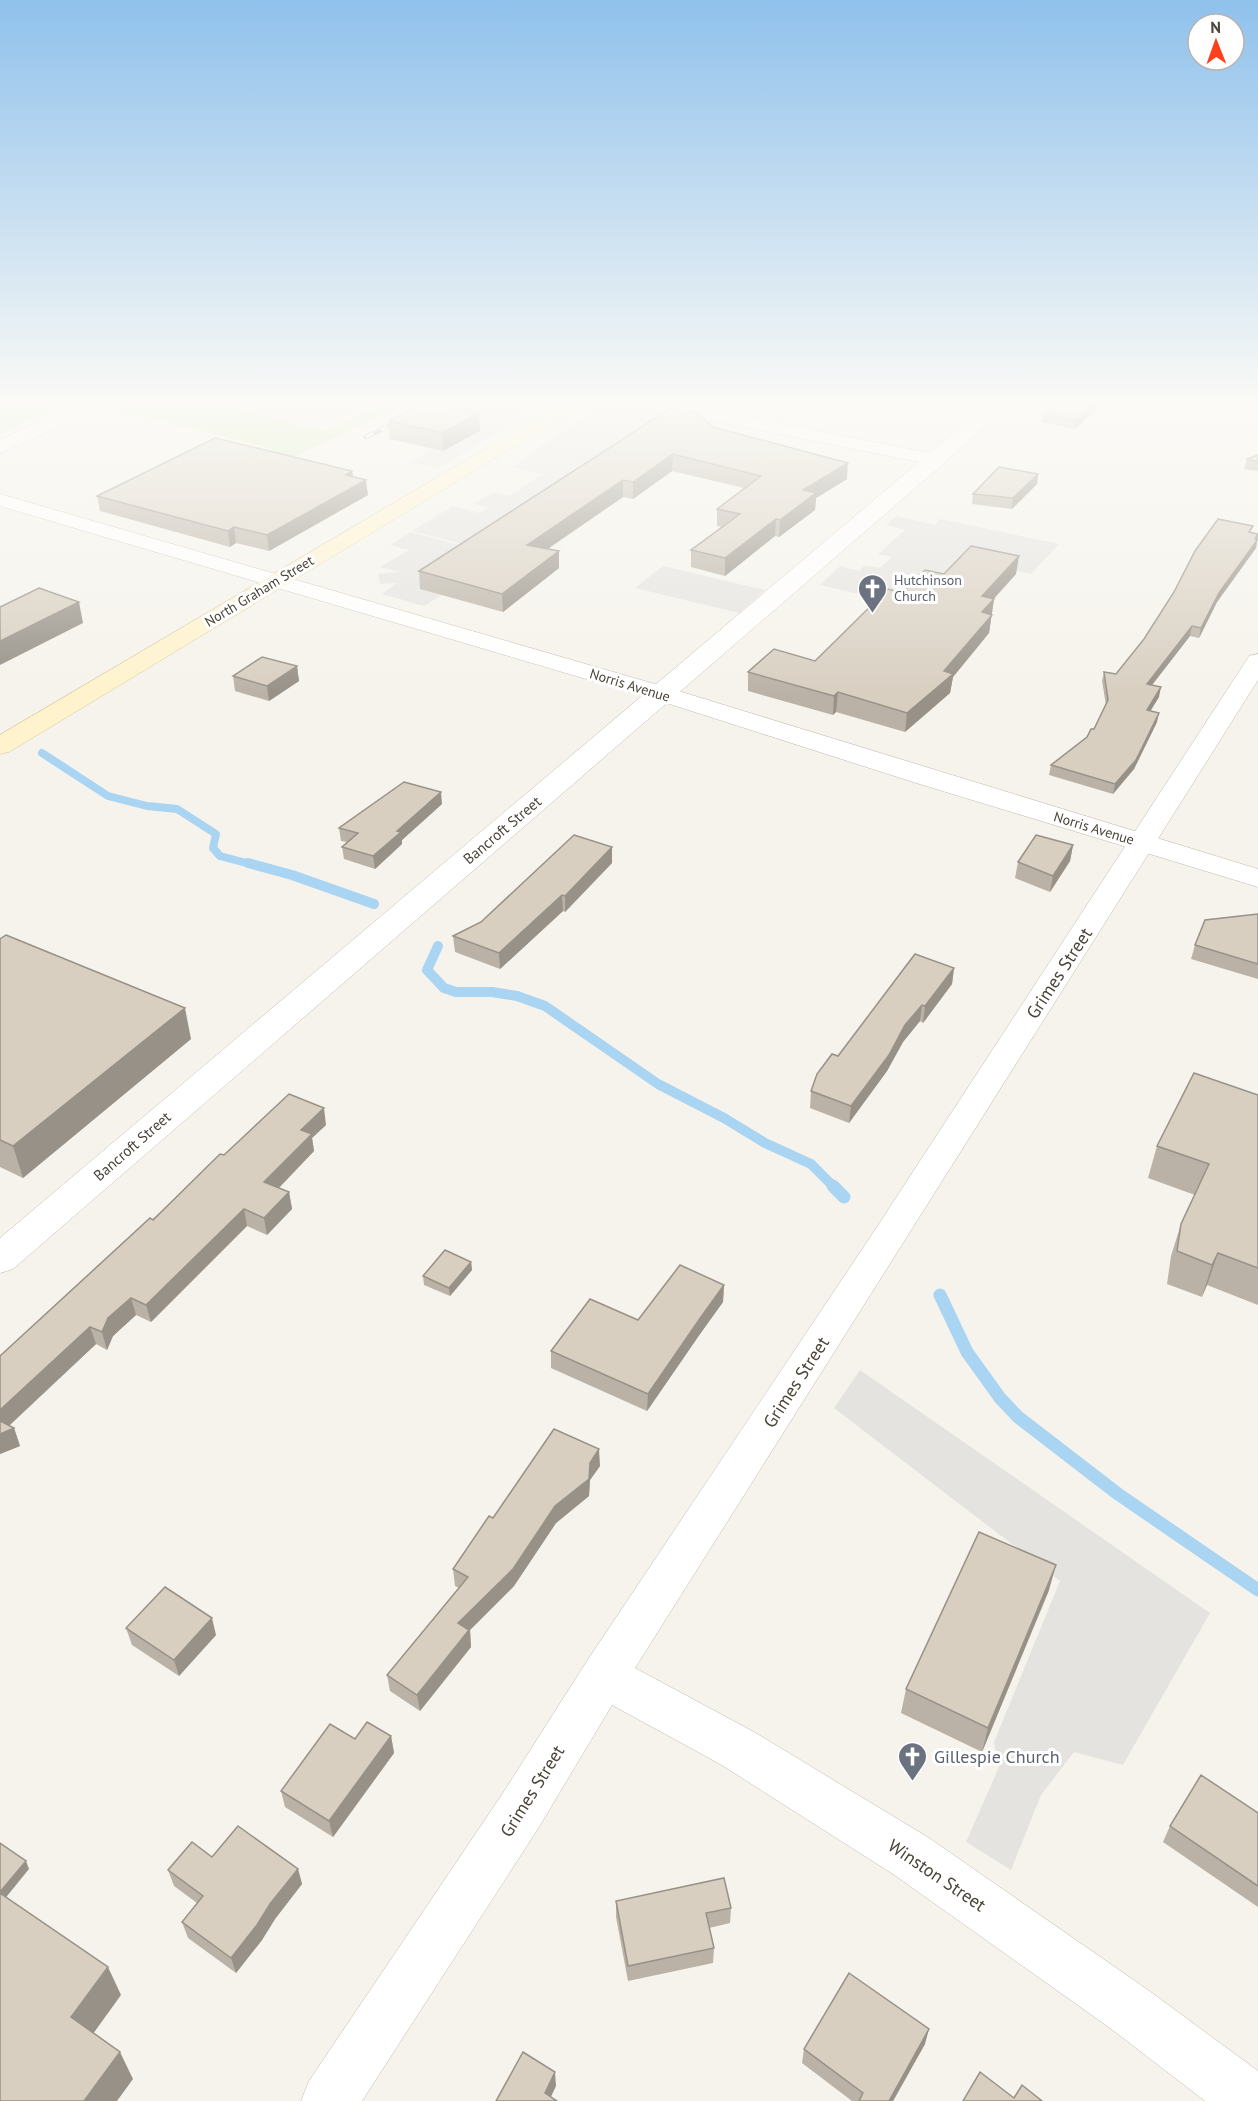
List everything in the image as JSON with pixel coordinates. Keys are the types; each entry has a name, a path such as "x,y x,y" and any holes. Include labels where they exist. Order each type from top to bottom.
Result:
{"main road":[{"name":"North Graham Street","path":"0,746 414,499"}],"street":[{"name":"Bancroft Street","path":"0,1259 890,499"},
{"name":"Norris Avenue","path":"0,500 663,694 1258,878"},
{"name":"Grimes Street","path":"330,2101 858,1287 1258,661"},
{"name":"Winston Street","path":"604,1676 737,1748 911,1856 1129,2010 1252,2101"}],"green space":[{"path":"170,499 203,499 162,518"}],"shaded area":[{"path":"482,499 556,499 482,549 412,531 453,506 480,513 488,508 474,504"},
{"path":"896,516 935,525 941,519 1059,544 1031,574 963,559 916,607 820,585 840,566 859,571 865,565 880,568 892,557 878,554 905,530 886,525"},
{"path":"411,532 480,551 421,589 442,595 424,606 382,594 397,583 380,584 378,574 399,572 380,567 409,550 390,545"},
{"path":"663,566 765,590 739,613 635,588"},
{"path":"860,1370 1210,1613 1123,1765 1074,1752 1041,1795 1011,1870 966,1842 999,1767 994,1742 1060,1581 834,1408"}],"building":[{"path":"108,499 332,499 267,535 234,527 228,531"},
{"path":"530,499 595,499 527,545 559,551 502,594 419,571"},
{"path":"730,499 808,499 780,520 776,519 725,558 691,550 740,514 717,509"},
{"path":"1218,519 1253,526 1249,532 1258,534 1255,539 1258,539 1219,593 1201,628 1192,626 1147,684 1161,687 1147,710 1159,713 1136,760 1115,784 1051,765 1087,737 1091,729 1094,729 1108,700 1104,672 1116,674 1144,639 1174,592 1195,551"},
{"path":"971,546 1019,556 982,596 994,599 982,612 992,615 944,671 953,674 907,713 838,692 834,696 748,672 774,649 815,661 888,589 902,593 925,570 944,574"},
{"path":"39,588 79,602 0,641 0,607"},
{"path":"262,657 297,666 267,686 233,676"},
{"path":"404,782 441,792 373,856 342,847 358,833 339,828"},
{"path":"574,835 612,847 565,896 562,895 499,953 453,936 481,922"},
{"path":"1036,835 1073,845 1053,876 1018,862"},
{"path":"1258,914 1258,964 1195,945 1205,920"},
{"path":"6,935 185,1008 13,1146 0,1140 0,939"},
{"path":"915,954 954,968 925,1006 922,1005 905,1025 889,1055 851,1106 811,1091 817,1074 832,1054 838,1056"},
{"path":"1194,1073 1258,1095 1258,1268 1218,1253 1212,1265 1177,1251 1181,1224 1209,1164 1157,1146"},
{"path":"289,1094 324,1108 301,1130 312,1134 264,1182 289,1192 264,1218 244,1209 146,1305 131,1298 108,1318 102,1332 90,1327 0,1410 0,1356 150,1218 153,1220 220,1154 224,1155"},
{"path":"445,1250 471,1262 449,1288 423,1276"},
{"path":"680,1265 724,1285 648,1394 551,1351 590,1299 638,1320"},
{"path":"0,1421 14,1428 0,1434"},
{"path":"554,1429 599,1449 590,1463 589,1479 555,1506 513,1569 458,1623 469,1630 417,1695 387,1675 468,1577 453,1569 489,1516 493,1518"},
{"path":"979,1532 1056,1565 988,1728 906,1689"},
{"path":"165,1587 212,1618 174,1660 126,1628"},
{"path":"367,1722 391,1736 329,1821 281,1791 330,1724 355,1739"},
{"path":"1201,1775 1258,1813 1258,1886 1170,1826"},
{"path":"238,1826 298,1869 231,1958 182,1922 203,1896 168,1870 192,1842 212,1857"},
{"path":"0,1843 26,1861 0,1892"},
{"path":"724,1878 731,1908 706,1913 714,1948 628,1966 616,1901"},
{"path":"0,1893 108,1967 71,2017 120,2052 84,2101 0,2101"},
{"path":"849,1973 929,2029 889,2101 859,2101 863,2093 804,2049"},
{"path":"523,2052 555,2072 545,2093 557,2101 496,2101"},
{"path":"980,2072 1014,2098 1022,2085 1042,2101 963,2101"}],"waterway":[{"path":"42,753 108,796 147,806 177,809 216,834 213,848 220,856 254,865"},
{"path":"248,863 292,875 374,904"},
{"path":"438,946 427,970 444,988 456,992 492,992 517,996 545,1006 658,1084 724,1118 765,1143 811,1164 844,1197"},
{"path":"940,1295 967,1352 1000,1398 1018,1417 1118,1494 1258,1590"}],"place":[{"name":"Hutchinson Church","path":"873,614"},
{"name":"Gillespie Church","path":"913,1782"}]}
